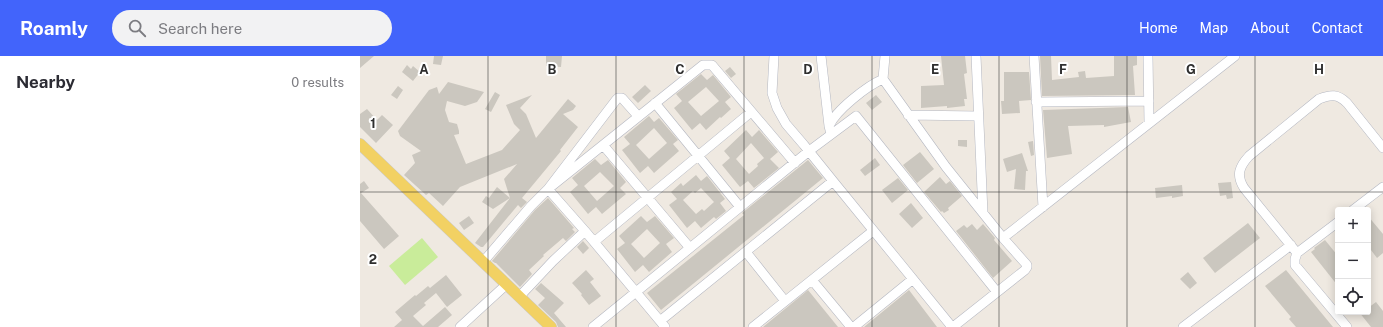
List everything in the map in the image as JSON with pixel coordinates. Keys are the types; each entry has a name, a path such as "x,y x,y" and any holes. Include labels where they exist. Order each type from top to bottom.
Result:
{"main road":[{"path":"360,144 551,327"}],"street":[{"path":"774,56 772,93 777,108 786,124 952,327 1028,267 946,167 883,79 885,56"},
{"path":"821,56 830,130"},
{"path":"976,56 983,213"},
{"path":"1034,56 1043,207"},
{"path":"1148,56 1149,123"},
{"path":"1003,238 1235,56"},
{"path":"483,262 531,206 548,189 703,65 712,65 795,163"},
{"path":"830,130 831,121 840,110 876,82 883,79"},
{"path":"1297,253 1240,182 1239,173 1243,162 1319,99 1328,95 1341,97 1383,148"},
{"path":"548,189 618,98 622,98 638,116"},
{"path":"1036,102 1149,101"},
{"path":"655,104 740,207"},
{"path":"594,242 752,112"},
{"path":"908,115 978,116"},
{"path":"593,327 795,163 830,130 856,116 997,292"},
{"path":"603,145 690,248"},
{"path":"548,189 636,291 662,324 746,252 833,181"},
{"path":"1357,207 1383,187"},
{"path":"1335,224 1297,253 1295,265 1347,327"},
{"path":"520,296 552,261 584,230"},
{"path":"753,327 763,324 785,301 873,231"},
{"path":"1183,327 1190,324 1291,245"},
{"path":"746,252 785,301"},
{"path":"812,280 852,327 913,279"},
{"path":"460,327 507,284"}],"green space":[{"path":"422,238 438,257 405,285 389,266"}],"building":[{"path":"360,56 374,56 360,68"},
{"path":"434,56 443,56 441,65 433,64"},
{"path":"546,56 562,56 561,67 546,66"},
{"path":"941,56 965,56 967,73 964,74 967,99 964,99 965,106 921,108 921,86 944,85"},
{"path":"1040,56 1051,56 1052,80 1079,77 1078,72 1085,71 1086,78 1114,76 1114,56 1137,56 1137,65 1133,66 1135,95 1042,96"},
{"path":"407,65 411,69 413,66 420,72 413,81 402,72"},
{"path":"730,67 736,74 731,78 725,71"},
{"path":"1004,72 1029,72 1031,100 1019,101 1020,113 1002,114 1001,101 1004,101"},
{"path":"701,74 707,80 713,75 731,97 725,102 731,109 706,130 700,123 692,130 674,108 682,101 676,94","holes":["706,87 719,101 701,116 688,102"]},
{"path":"448,82 484,92 477,102 465,106 447,101 445,110 449,122 457,124 459,134 454,135 466,164 502,150 520,130 514,124 506,105 532,95 520,108 526,114 536,138 568,99 576,106 573,110 563,114 578,127 560,150 561,151 522,198 527,202 521,208 518,205 483,247 475,243 510,198 504,179 517,164 460,187 443,206 429,193 426,195 404,175 415,163 412,155 421,151 400,136 398,131 429,90 437,87 439,94"},
{"path":"645,85 651,91 638,103 632,97"},
{"path":"398,86 403,90 397,99 391,95"},
{"path":"495,92 500,95 491,112 485,109"},
{"path":"876,95 882,102 872,110 866,103"},
{"path":"1128,107 1131,122 1104,127 1104,125 1068,126 1072,154 1047,158 1043,110"},
{"path":"367,109 377,120 382,115 393,125 376,143 360,127 360,114"},
{"path":"649,116 654,122 659,118 678,140 673,144 679,151 654,173 648,166 640,173 622,150 630,144 624,137","holes":["654,128 667,143 649,159 636,145"]},
{"path":"746,130 752,137 759,130 778,152 770,159 779,168 754,188 748,181 740,187 722,165 730,158 724,151","holes":["751,143 764,158 749,174 736,159"]},
{"path":"958,140 967,140 967,147 958,146"},
{"path":"1033,141 1034,155 1031,156 1028,142"},
{"path":"920,152 934,169 917,183 903,165"},
{"path":"1022,153 1028,171 1026,171 1025,190 1014,189 1016,169 1007,172 1003,159"},
{"path":"875,158 880,165 865,176 860,170"},
{"path":"595,159 601,165 608,160 626,182 620,188 626,194 602,214 596,207 588,214 570,192 578,185 572,178","holes":["600,172 614,186 597,201 584,186"]},
{"path":"808,160 823,178 661,310 647,293 744,215 742,213"},
{"path":"696,175 701,181 707,176 725,199 720,203 726,211 716,219 714,217 701,228 695,221 687,228 669,205 677,199 671,192 681,183 683,186","holes":["701,188 714,202 704,211 702,209 696,214 683,200 693,191 695,193"]},
{"path":"940,177 946,184 950,181 962,196 948,208 949,210 944,213 942,211 941,212 924,192"},
{"path":"898,178 908,190 892,203 882,190"},
{"path":"364,181 369,188 361,193 399,236 384,249 360,221 360,184"},
{"path":"1231,182 1233,198 1227,199 1226,195 1220,196 1218,183"},
{"path":"1182,185 1183,196 1156,198 1155,188"},
{"path":"497,187 510,198 493,209 482,202 486,196 489,198"},
{"path":"548,198 574,228 572,229 575,232 566,241 563,238 543,255 544,256 529,270 532,274 520,287 496,263 492,261 535,210"},
{"path":"911,203 923,218 912,228 899,214"},
{"path":"469,216 474,223 464,230 459,223"},
{"path":"641,216 647,222 655,216 674,238 666,244 672,252 649,272 643,265 635,272 617,249 625,243 619,236","holes":["647,229 660,243 644,258 631,244"]},
{"path":"1371,220 1383,234 1383,253 1377,258 1371,250"},
{"path":"1248,223 1260,238 1215,273 1203,258"},
{"path":"972,224 977,230 983,224 995,238 994,240 1012,261 993,278 956,231 964,225 967,228"},
{"path":"1325,240 1335,252 1335,282 1311,252 1315,249 1314,248"},
{"path":"583,241 589,248 583,254 577,247"},
{"path":"586,270 594,279 590,282 601,296 589,305 572,283"},
{"path":"1286,270 1333,327 1296,327 1289,319 1291,317 1265,286"},
{"path":"1188,272 1197,283 1190,289 1180,279"},
{"path":"446,275 462,295 447,307 436,293 424,303 426,305 413,316 423,326 445,307 452,315 438,327 394,327 402,320 395,312 415,295 416,296 428,286 430,288"},
{"path":"541,283 564,303 554,313 566,327 558,327 556,322 538,305 545,298 535,289"},
{"path":"808,290 838,327 763,327"},
{"path":"909,290 937,327 864,327"},
{"path":"1376,302 1383,311 1383,327 1371,327 1361,315 1371,315 1371,306"}]}
